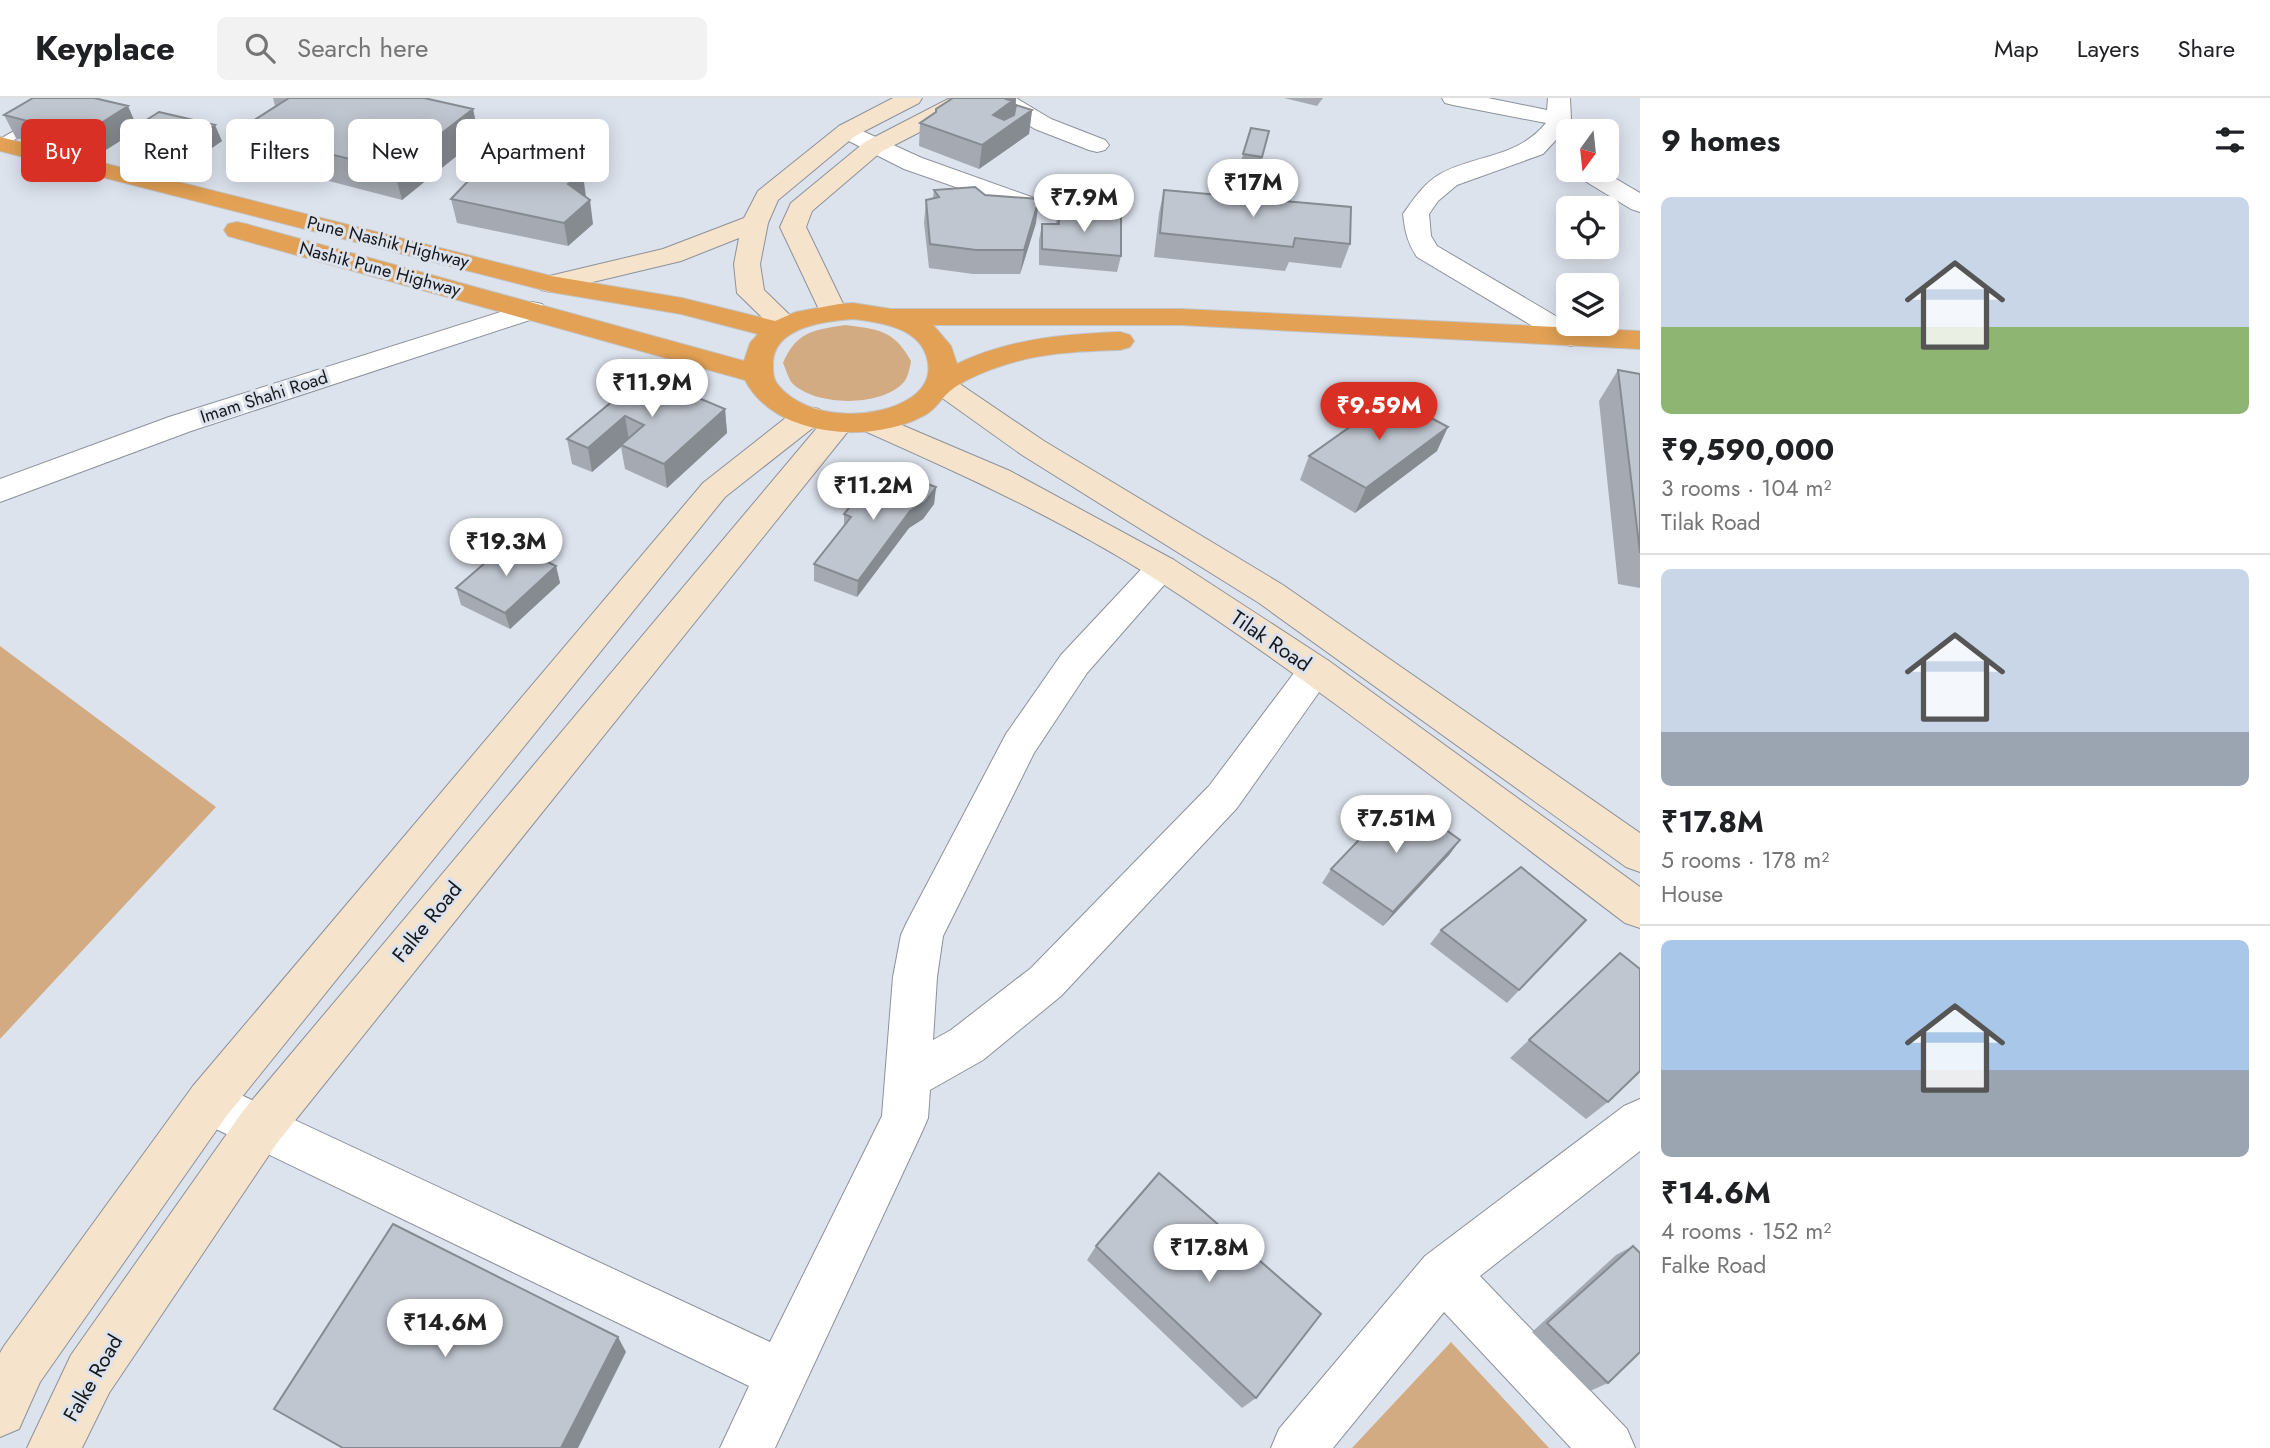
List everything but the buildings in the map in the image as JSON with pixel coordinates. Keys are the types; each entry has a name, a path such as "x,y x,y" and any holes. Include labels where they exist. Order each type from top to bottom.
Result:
{"highway":[{"name":"Pune Nashik Highway","path":"0,144 551,284 682,306 782,328"},
{"name":"Nashik Pune Highway","path":"0,168 532,310 758,374"},
{"path":"1640,340 1181,317 893,317 863,312 833,312 808,316 782,328 762,347 757,361 758,374 766,391 784,405 839,420 894,417 915,408 941,384 990,360 1035,348 1084,342 1169,339 1640,360"},
{"path":"893,317 914,326 936,345 941,352 944,368 941,384"}],"street":[{"path":"782,328 751,293 749,287 747,264 755,223 767,195 847,131 911,98"},
{"path":"833,312 793,227 800,208 873,147 968,98"},
{"path":"1000,98 1043,124 1097,145"},
{"path":"1453,98 1559,109 1556,127 1545,154 1448,180 1429,196 1416,214 1418,236 1426,251 1571,337"},
{"path":"847,131 873,147 919,167 1028,204"},
{"path":"1604,182 1640,204"},
{"path":"551,284 640,265 755,223"},
{"name":"Imam Shahi Road","path":"0,491 180,424 532,310"},
{"name":"Tilak Road","path":"941,384 1033,448 1271,594 1640,855"},
{"path":"0,1410 22,1364 209,1102 714,490 839,420"},
{"name":"Tilak Road","path":"839,420 999,478 1162,568 1316,671 1640,910"},
{"name":"Falke Road","path":"54,1448 90,1374 260,1127 839,420"},
{"path":"747,1448 905,1118 915,977 922,935 1019,744 1074,664 1162,568"},
{"path":"908,1078 967,1045 1046,982 1223,797 1316,671"},
{"path":"209,1102 782,1375"},
{"path":"1298,1448 1443,1274 1640,1122"},
{"path":"1443,1274 1608,1448"}],"lane":[{"path":"0,144 81,98"}],"shaded area":[{"path":"845,325 876,330 898,343 911,361 904,382 881,396 849,401 817,396 792,383 783,363 794,345 807,334"},
{"path":"0,646 216,807 0,1039"},
{"path":"1451,1342 1549,1448 1352,1448"}]}
